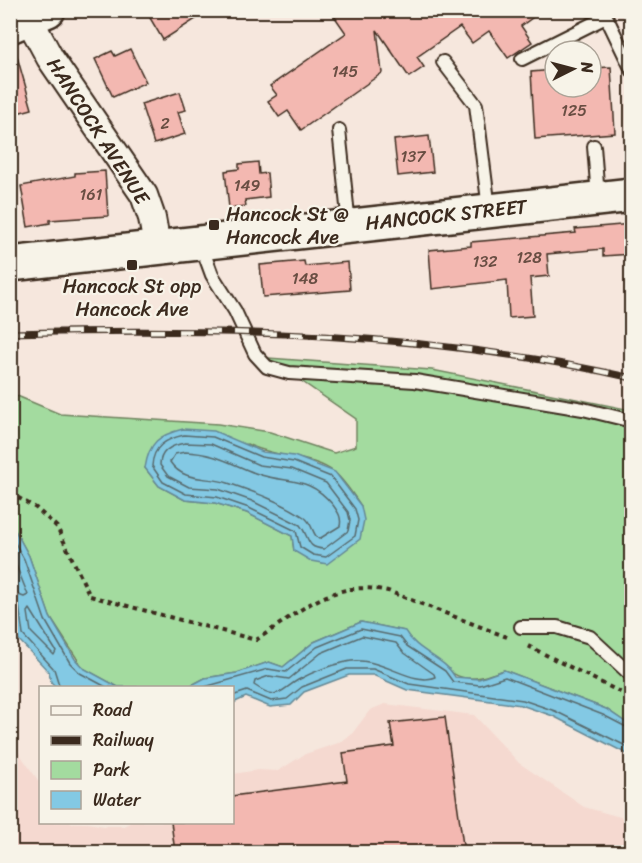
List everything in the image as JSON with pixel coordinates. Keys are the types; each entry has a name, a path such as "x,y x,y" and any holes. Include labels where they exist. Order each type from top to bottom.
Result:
{"main road":[{"name":"HANCOCK STREET","path":"10,264 200,241 632,195"}],"street":[{"name":"HANCOCK AVENUE","path":"28,17 50,58 144,195 152,218 157,246"}],"lane":[{"path":"522,59 605,14 632,70"},
{"path":"443,62 476,105 489,210"},
{"path":"339,130 349,225"},
{"path":"594,146 598,198"},
{"path":"200,241 206,264 235,311 255,354 267,367 276,371 415,381 583,409 632,421"},
{"path":"521,627 557,627 590,637 632,676"}],"path":[{"path":"10,493 36,508 57,527 90,596 114,600 211,630 256,640 312,602 335,591 371,587 388,591"}],"shaded area":[{"path":"385,704 474,715 519,763 584,807 631,820 631,852 11,852 10,733 19,753 39,782 39,824 124,826 128,824 234,824 234,774 258,770 278,771 305,754 338,743 351,735 370,710"}],"green space":[{"path":"268,358 432,370 631,410 631,726 606,709 504,670 482,677 458,676 431,658 404,631 361,622 314,642 283,667 269,662 237,673 205,678 190,686 116,686 83,668 50,617 29,556 11,523 10,393 60,414 218,424 270,432 334,453 356,446 356,419","holes":["247,444 326,467 342,480 361,506 294,551 292,536 247,513 215,503 185,500 159,486 145,468"]}],"water":[{"path":"183,429 214,431 263,452 294,456 335,472 361,506 364,520 360,539 327,564 311,561 294,551 292,536 247,513 215,503 185,500 159,486 145,468 149,452 161,437"},
{"path":"11,523 29,556 50,617 75,659 83,668 116,686 55,686 51,682 49,672 17,638 11,594"},
{"path":"361,622 405,631 416,644 444,664 455,677 479,679 504,670 606,709 631,726 631,756 553,716 521,705 407,690 373,675 349,675 304,692 291,705 270,707 246,697 234,703 234,686 190,686 205,678 237,673 269,662 283,667 314,642"}],"building":[{"path":"162,10 210,10 163,40 150,18"},
{"path":"330,10 543,10 521,26 532,42 508,58 489,31 472,43 460,27 417,57 424,67 409,77 377,30 382,73 301,130 288,111 279,117 268,101 277,95 270,86 346,33"},
{"path":"130,49 146,82 113,97 95,59 112,51 115,56"},
{"path":"16,53 32,109 10,115 10,54"},
{"path":"603,67 611,67 615,133 535,139 531,72 543,71 543,99 603,99"},
{"path":"180,92 186,110 178,112 185,134 154,144 141,104"},
{"path":"429,136 433,172 398,176 394,140"},
{"path":"258,162 259,174 267,173 269,197 245,200 246,206 229,208 225,171 239,169 239,164"},
{"path":"105,171 108,216 50,220 50,223 28,227 21,186 75,176 75,173"},
{"path":"632,224 632,254 603,256 603,249 547,254 549,276 530,278 533,316 509,318 507,280 432,289 429,250 471,246 471,242 576,233 575,229"},
{"path":"304,261 305,266 348,262 350,290 263,297 260,265"},
{"path":"445,717 464,852 175,852 171,824 234,824 234,796 347,781 343,753 394,746 390,723"}],"railway":[{"path":"10,333 167,331 322,336 478,350 555,362 632,378"}],"place":[{"name":"Hancock St @ Hancock Ave","path":"214,225"},
{"name":"Hancock St opp Hancock Ave","path":"132,265"}]}
